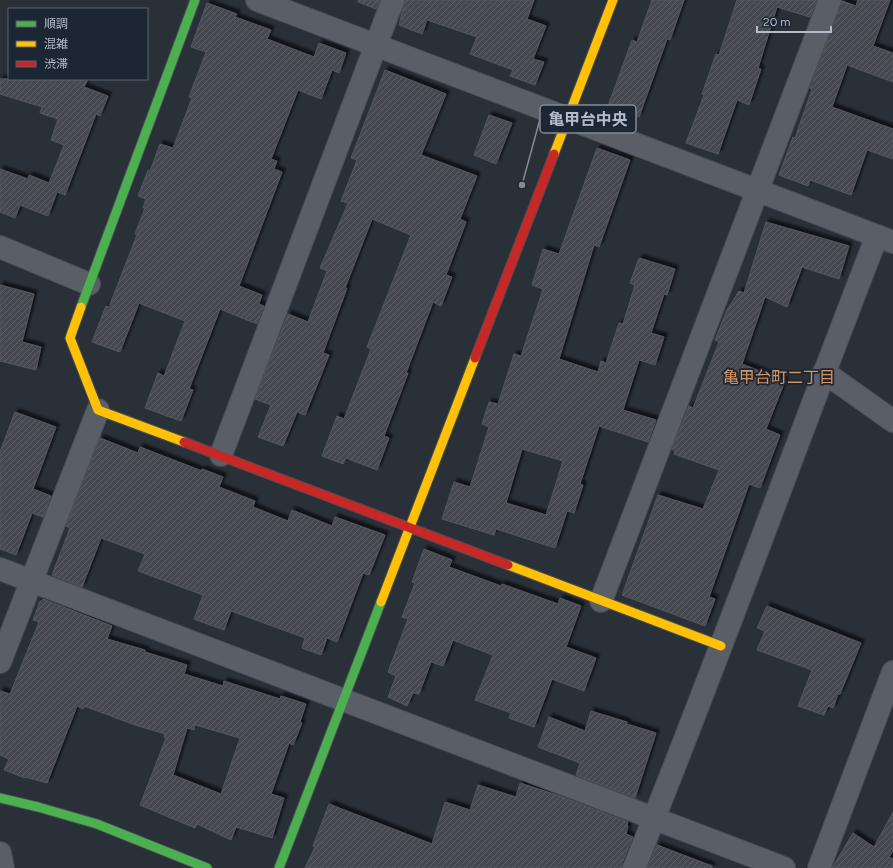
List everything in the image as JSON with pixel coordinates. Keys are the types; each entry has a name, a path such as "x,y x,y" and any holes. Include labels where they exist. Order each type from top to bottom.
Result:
{"street":[{"path":"0,662 98,410 70,338 195,0"},
{"path":"257,0 885,239 824,372 721,646 634,868"},
{"path":"221,455 393,0"},
{"path":"279,868 613,0"},
{"path":"601,601 830,0"},
{"path":"0,247 89,284"},
{"path":"824,372 893,421"},
{"path":"98,410 221,455 721,646"},
{"path":"0,569 784,868"},
{"path":"819,868 893,672"},
{"path":"0,798 97,824 207,868"},
{"path":"0,853 3,868"}],"building":[{"path":"358,0 380,0 376,9 358,2"},
{"path":"405,0 534,0 527,19 546,26 533,59 544,62 535,85 510,76 513,70 470,54 477,37 427,20 422,34 399,25"},
{"path":"652,0 684,0 670,40 667,39 639,117 608,106 632,40 637,42"},
{"path":"737,0 817,0 810,17 777,7 758,68 761,69 749,105 737,100 718,154 686,143 704,95 702,94 716,54 719,55"},
{"path":"858,0 890,0 873,46 893,53 893,82 847,65 832,107 893,129 893,159 867,150 851,195 810,180 808,186 779,175 793,137 795,138 812,89 810,88 842,1 856,6"},
{"path":"207,3 237,14 235,17 271,30 267,39 314,57 319,43 346,53 339,73 332,70 321,99 298,90 271,159 277,161 274,169 282,172 239,286 262,295 259,304 264,306 257,324 220,309 189,389 193,390 181,421 145,408 158,373 164,376 185,321 139,303 120,352 92,342 106,306 109,307 137,235 135,234 145,208 143,208 146,199 138,196 148,170 150,171 160,144 173,148 192,98 189,97 206,52 191,47"},
{"path":"385,70 446,94 421,155 477,176 460,219 466,222 446,275 452,277 441,306 433,302 384,436 389,438 377,470 346,458 343,464 322,456 337,416 344,419 371,349 367,347 411,235 372,219 345,288 347,288 323,353 329,355 305,415 297,412 283,446 258,437 271,405 255,399 288,314 308,322 327,271 320,268 348,203 341,201 357,160 351,158"},
{"path":"0,79 88,80 84,87 108,96 100,116 96,114 65,195 57,192 48,216 20,205 15,218 0,212 0,169 28,179 29,175 49,183 64,145 51,140 58,119 40,113 42,107 0,94"},
{"path":"489,115 512,123 496,164 474,155"},
{"path":"597,148 630,160 599,247 594,245 559,359 598,372 601,361 606,363 619,323 623,324 635,285 630,283 639,258 675,269 667,295 664,294 651,333 664,337 655,365 639,360 623,410 656,420 648,442 599,426 580,484 583,485 574,513 567,511 555,548 496,529 494,535 442,519 454,482 470,487 489,427 482,424 489,402 498,404 514,354 521,356 543,289 532,285 543,249 559,254","holes":["522,449 563,461 546,515 506,503"]},
{"path":"766,222 849,246 839,279 802,267 787,307 765,297 742,364 785,381 766,429 780,435 760,488 749,484 709,597 715,599 705,626 622,595 658,495 703,509 719,470 674,454 675,451 672,449 689,406 693,408 719,342 715,340 727,310 739,291 744,293"},
{"path":"0,285 34,294 22,342 41,347 36,370 0,361"},
{"path":"15,412 56,427 33,489 51,496 43,517 32,513 16,555 0,549 0,452"},
{"path":"100,438 138,453 140,447 202,471 202,469 223,477 219,487 255,501 253,507 288,521 292,510 332,526 335,517 385,535 369,575 363,573 337,642 327,638 321,655 302,648 305,638 231,611 224,630 194,619 203,595 138,571 145,554 101,538 82,587 52,575 70,528 66,526"},
{"path":"424,549 452,560 449,567 501,586 502,584 558,604 560,598 581,606 566,647 596,658 584,691 552,679 534,727 509,718 511,713 475,700 493,655 453,640 443,666 431,662 419,694 413,693 407,706 388,697 396,676 388,672 408,619 402,617 415,583 412,582"},
{"path":"43,599 112,626 107,639 145,650 145,652 187,665 184,674 223,686 224,681 280,699 281,696 306,704 300,722 302,723 293,745 289,743 271,794 284,798 272,838 236,827 231,840 197,824 195,828 140,805 166,738 164,737 165,734 135,725 84,706 83,709 77,706 47,783 25,778 4,770 9,759 0,755 0,691 10,694 39,622 33,620 40,601","holes":["195,725 240,738 221,794 173,775 187,728 194,730"]},
{"path":"767,606 861,643 833,708 828,706 824,715 798,706 812,670 757,650 765,631 757,628"},
{"path":"591,711 656,733 635,798 576,775 580,763 538,747 549,717 585,731"},
{"path":"520,783 557,795 628,822 626,834 633,837 622,863 622,868 305,868 315,847 313,846 329,804 432,844 445,802 470,810 478,785 516,797"},
{"path":"893,812 893,851 889,857 893,859 893,868 832,868 853,833 874,847"},
{"path":"657,845 712,866 712,868 647,868"}],"traffic: fast":[{"path":"81,307 195,0"},
{"path":"279,868 381,602"},
{"path":"0,798 97,824 207,868"}],"traffic: slow":[{"path":"554,154 613,0"},
{"path":"81,307 70,338 98,410 184,442"},
{"path":"381,602 475,358"},
{"path":"508,565 721,646"}],"traffic: jam":[{"path":"475,358 554,154"},
{"path":"184,442 508,565"}],"place":[{"name":"亀甲台中央","path":"522,185"}],"district":[{"name":"亀甲台町二丁目","path":"779,377"}]}
